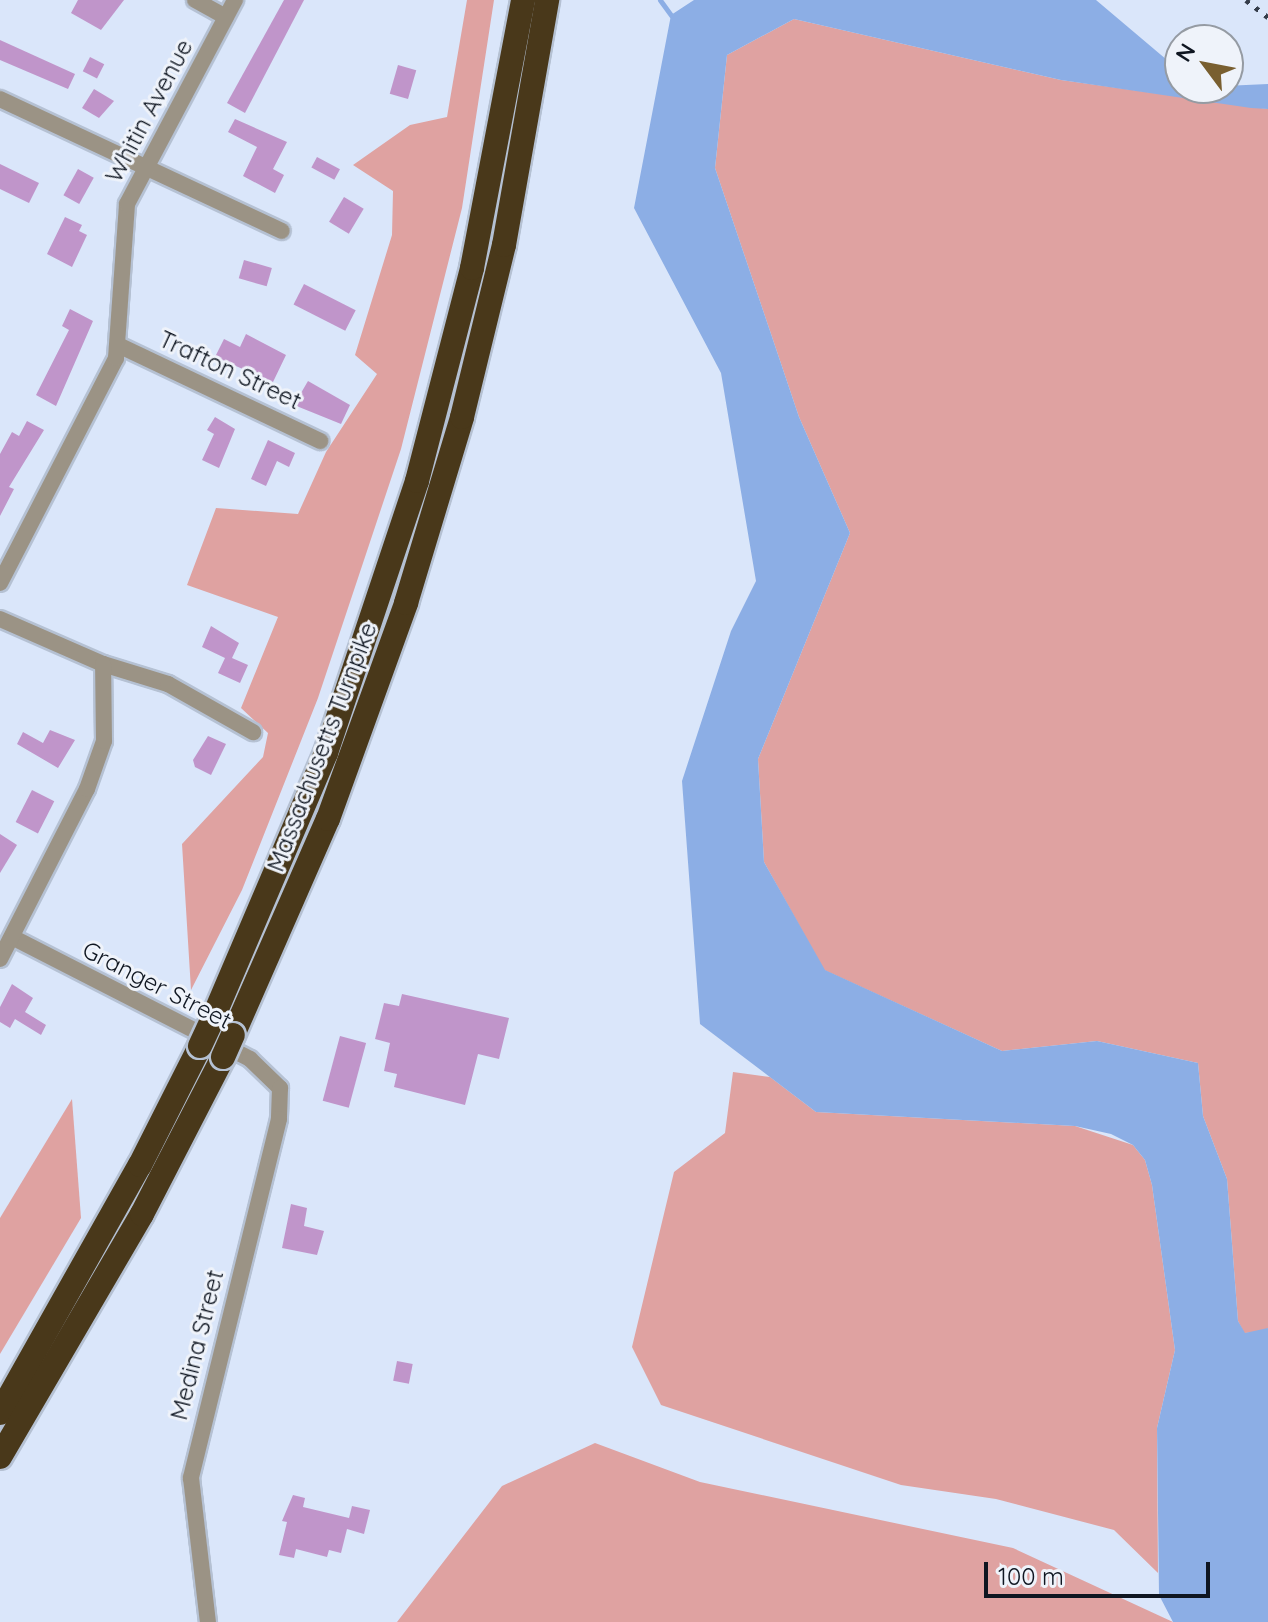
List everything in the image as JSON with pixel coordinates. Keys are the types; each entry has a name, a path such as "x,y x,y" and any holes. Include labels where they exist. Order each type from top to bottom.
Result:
{"highway":[{"name":"Massachusetts Turnpike","path":"0,1413 133,1177 205,1035 326,753 409,508 472,268 523,0"},
{"name":"Massachusetts Turnpike","path":"0,1457 142,1214 228,1046 333,806 424,545 504,245 547,0"}],"street":[{"path":"195,0 226,17"},
{"name":"Whitin Avenue","path":"0,583 109,373 118,345 127,204 235,0"},
{"path":"0,99 282,231"},
{"name":"Trafton Street","path":"118,345 320,441"},
{"path":"0,619 103,664 168,684 253,732"},
{"path":"0,959 96,765 104,741 103,664"},
{"name":"Granger Street","path":"12,937 250,1059 276,1082"},
{"name":"Medina Street","path":"208,1622 191,1478 279,1119 276,1082"}],"shaded area":[{"path":"467,0 494,0 462,208 401,449 318,698 242,890 191,990 182,844 263,757 268,733 241,708 278,617 187,585 216,508 298,514 326,452 377,374 355,355 392,235 393,191 353,165 410,125 447,117"},
{"path":"794,19 1061,80 1164,94 1164,104 1232,104 1268,109 1268,1328 1262,1332 1244,1333 1238,1321 1227,1179 1203,1116 1198,1063 1097,1041 1002,1051 824,970 764,862 758,759 850,533 799,417 715,168 727,55"},
{"path":"733,1072 770,1077 816,1112 1075,1126 1133,1145 1145,1160 1152,1185 1175,1350 1157,1428 1158,1573 1114,1530 996,1499 901,1485 661,1405 632,1347 674,1172 725,1133"},
{"path":"72,1099 81,1218 0,1354 0,1218"},
{"path":"595,1443 700,1482 1013,1548 1173,1622 397,1622 502,1486"}],"water":[{"path":"694,0 1096,0 1164,57 1164,95 1061,80 794,19 727,55 715,168 799,417 850,533 758,759 764,862 825,970 1002,1051 1097,1041 1198,1063 1203,1116 1227,1179 1238,1321 1245,1333 1268,1328 1268,1622 1173,1622 1159,1595 1157,1428 1175,1350 1152,1185 1145,1160 1133,1145 1111,1134 1075,1126 816,1112 700,1024 682,781 731,631 756,581 721,373 634,208 671,15"},
{"path":"1268,84 1268,109 1224,104 1244,104 1244,85"}],"building":[{"path":"78,0 124,0 101,30 71,13"},
{"path":"284,0 304,0 245,113 227,103"},
{"path":"0,40 75,74 68,89 0,60"},
{"path":"90,57 104,64 97,79 83,71"},
{"path":"398,65 416,70 408,99 390,94"},
{"path":"94,89 114,101 99,118 82,108"},
{"path":"235,119 287,142 273,169 284,175 275,193 243,176 257,147 228,132"},
{"path":"317,157 340,169 334,180 311,168"},
{"path":"0,164 39,183 29,203 0,189"},
{"path":"78,169 94,178 79,204 63,195"},
{"path":"344,197 364,209 349,234 329,222"},
{"path":"65,217 82,225 79,231 87,235 72,267 47,254"},
{"path":"244,260 272,268 267,286 239,278"},
{"path":"304,284 356,310 345,331 294,304"},
{"path":"70,309 93,321 56,406 36,395 69,330 62,326"},
{"path":"246,334 286,355 273,382 215,357 224,339 240,347"},
{"path":"308,381 350,405 341,424 294,405"},
{"path":"215,417 235,429 219,468 202,460 214,434 207,430"},
{"path":"27,421 44,430 9,487 14,489 0,516 0,454 12,432 19,436"},
{"path":"268,440 295,453 289,467 277,461 266,486 251,479"},
{"path":"211,626 239,643 232,658 248,665 240,683 218,673 225,658 202,647"},
{"path":"50,730 75,740 58,768 17,744 23,732 43,743"},
{"path":"208,736 226,744 211,775 195,767 193,760"},
{"path":"32,790 54,801 38,833 16,822"},
{"path":"0,834 17,845 0,873"},
{"path":"12,984 33,998 25,1012 46,1025 41,1035 15,1019 10,1028 0,1022 0,1007"},
{"path":"402,994 509,1018 499,1059 478,1054 465,1105 394,1087 397,1074 384,1071 390,1043 375,1039 384,1003 399,1006"},
{"path":"340,1036 366,1043 349,1108 323,1101"},
{"path":"291,1204 307,1208 304,1226 324,1231 317,1255 282,1248"},
{"path":"397,1361 413,1364 409,1384 393,1381"},
{"path":"293,1495 305,1498 303,1507 349,1518 352,1506 370,1510 364,1534 347,1529 341,1553 329,1550 327,1557 296,1549 294,1558 279,1555 287,1522 282,1521"}],"waterway":[{"path":"660,0 671,15"}],"railway":[{"path":"1246,0 1268,17"}]}
